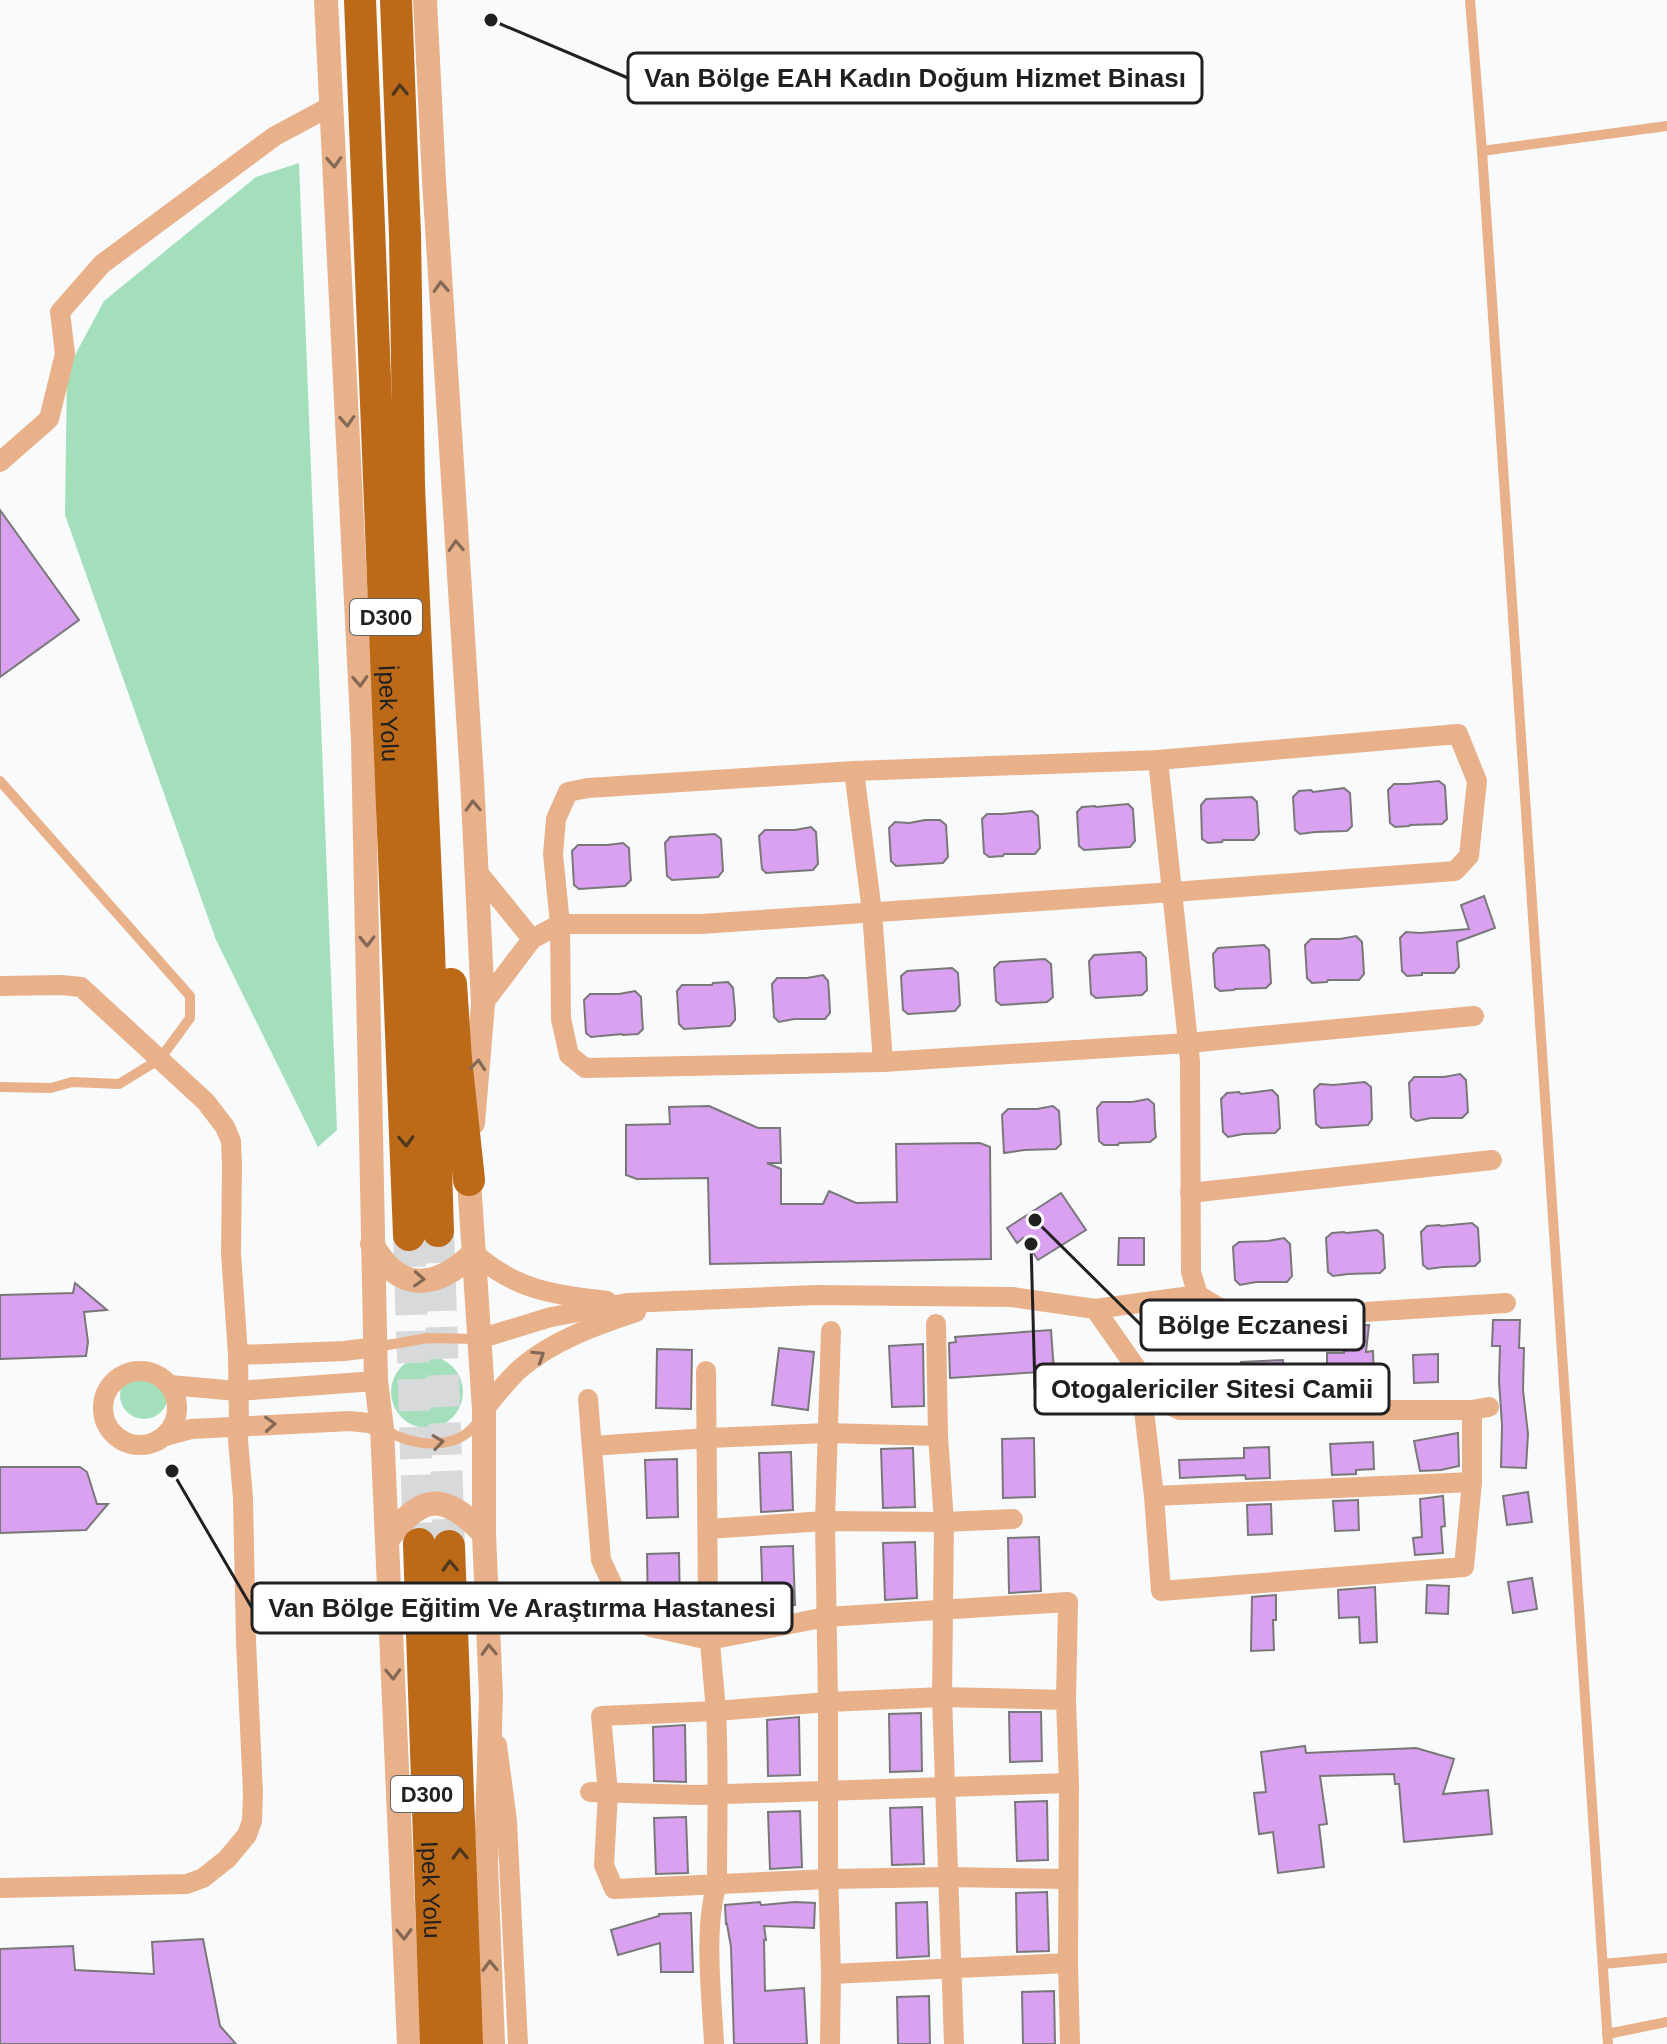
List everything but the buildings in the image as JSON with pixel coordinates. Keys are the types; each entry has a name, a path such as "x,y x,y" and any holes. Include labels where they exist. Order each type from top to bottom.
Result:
{"highway":[{"name":"İpek Yolu","path":"360,0 424,1233 428,934 409,486 405,235 396,0"},
{"path":"405,235 456,1059 469,1180"},
{"name":"Ipek Yolu","path":"418,1543 436,2044"},
{"name":"Ipek Yolu","path":"418,1543 467,2044"}],"street":[{"path":"326,0 363,741 376,1381 382,1428 418,1543 409,2044"},
{"path":"425,0 483,1004 469,1180 484,1410 484,1534 491,1696 486,1863 493,2044"},
{"path":"0,462 49,419 65,354 60,312 102,264 275,136 331,106"},
{"path":"483,1004 532,939 560,924 701,924 1455,871 1469,856 1477,781 1458,734 1158,760 854,771 588,788 568,792 556,819 553,854 560,924 561,1019 569,1055 585,1068 883,1062 1188,1043 1474,1016"},
{"path":"1158,760 1190,1061 1191,1272 1198,1295"},
{"path":"854,771 872,912 883,1062"},
{"path":"476,870 532,939"},
{"path":"0,986 81,987 206,1102 225,1127 231,1141 231,1253 238,1355 238,1440 243,1498 253,1793 252,1821 247,1835 237,1849 203,1878 187,1884 0,1888"},
{"path":"1190,1193 1492,1160"},
{"path":"372,1244 391,1270 405,1278 424,1282 458,1268 474,1253"},
{"path":"474,1253 509,1279 533,1288 557,1295 627,1303"},
{"path":"479,1339 551,1317 627,1303 816,1295 1012,1297 1095,1309 1198,1295 1240,1320 1506,1303"},
{"path":"484,1410 506,1383 543,1353 610,1321 670,1301"},
{"path":"1095,1309 1140,1372 1158,1399 1180,1410 1481,1408 1464,1567 1161,1591 1140,1372"},
{"path":"936,1324 938,1436 944,1522 942,1697 954,2044"},
{"path":"830,2044 825,1521 831,1331"},
{"path":"238,1355 376,1347"},
{"path":"139,1371 151,1372 170,1385 178,1407 176,1418 165,1436 153,1444 142,1446 117,1438 104,1417 103,1403 115,1381 139,1371"},
{"path":"706,1371 709,1640 716,1711 718,1795 717,1884 710,1946 714,2044"},
{"path":"170,1385 237,1391 376,1381"},
{"path":"588,1399 601,1560 626,1614 651,1627 709,1640 826,1617 1068,1602 1066,1700 1070,2044"},
{"path":"165,1436 191,1429 350,1421 382,1428"},
{"path":"592,1446 827,1433 938,1436"},
{"path":"1154,1496 1472,1482"},
{"path":"418,1543 402,1520 415,1509 432,1503 451,1505 484,1534"},
{"path":"708,1529 825,1521 1013,1519"},
{"path":"491,1696 507,1821 518,2044"},
{"path":"1066,1700 942,1697 601,1716 599,1792 604,1865 614,1889 828,1879 1068,1879"},
{"path":"599,1792 718,1795 1069,1783"},
{"path":"831,1974 1068,1963"}],"lane":[{"path":"1470,0 1608,2039 1667,2022"},
{"path":"1482,151 1667,126"},
{"path":"0,781 190,996 190,1018 160,1059 119,1084 72,1082 51,1088 0,1087"},
{"path":"376,1347 428,1338 479,1339"},
{"path":"382,1428 409,1441 426,1444 450,1441 475,1426 484,1410"},
{"path":"1603,1964 1667,1958"}],"green space":[{"path":"299,163 337,1130 318,1147 216,940 65,515 67,370 104,301 256,177"},
{"path":"427,1356 447,1362 457,1372 463,1392 457,1412 447,1422 427,1428 407,1422 397,1412 391,1392 397,1372 407,1362"},
{"path":"144,1371 153,1372 161,1378 167,1386 167,1404 161,1412 153,1418 144,1419 135,1418 127,1412 121,1404 120,1395 121,1386 127,1378 135,1372"}],"tunnel":[{"path":"438,1231 449,1546"},
{"path":"409,1235 419,1544"}],"place":[{"name":"Van Bölge EAH Kadın Doğum Hizmet Binası","path":"491,20"},
{"name":"Bölge Eczanesi","path":"1035,1220"},
{"name":"Otogalericiler Sitesi Camii","path":"1031,1244"},
{"name":"Van Bölge Eğitim Ve Araştırma Hastanesi","path":"172,1471"}]}
